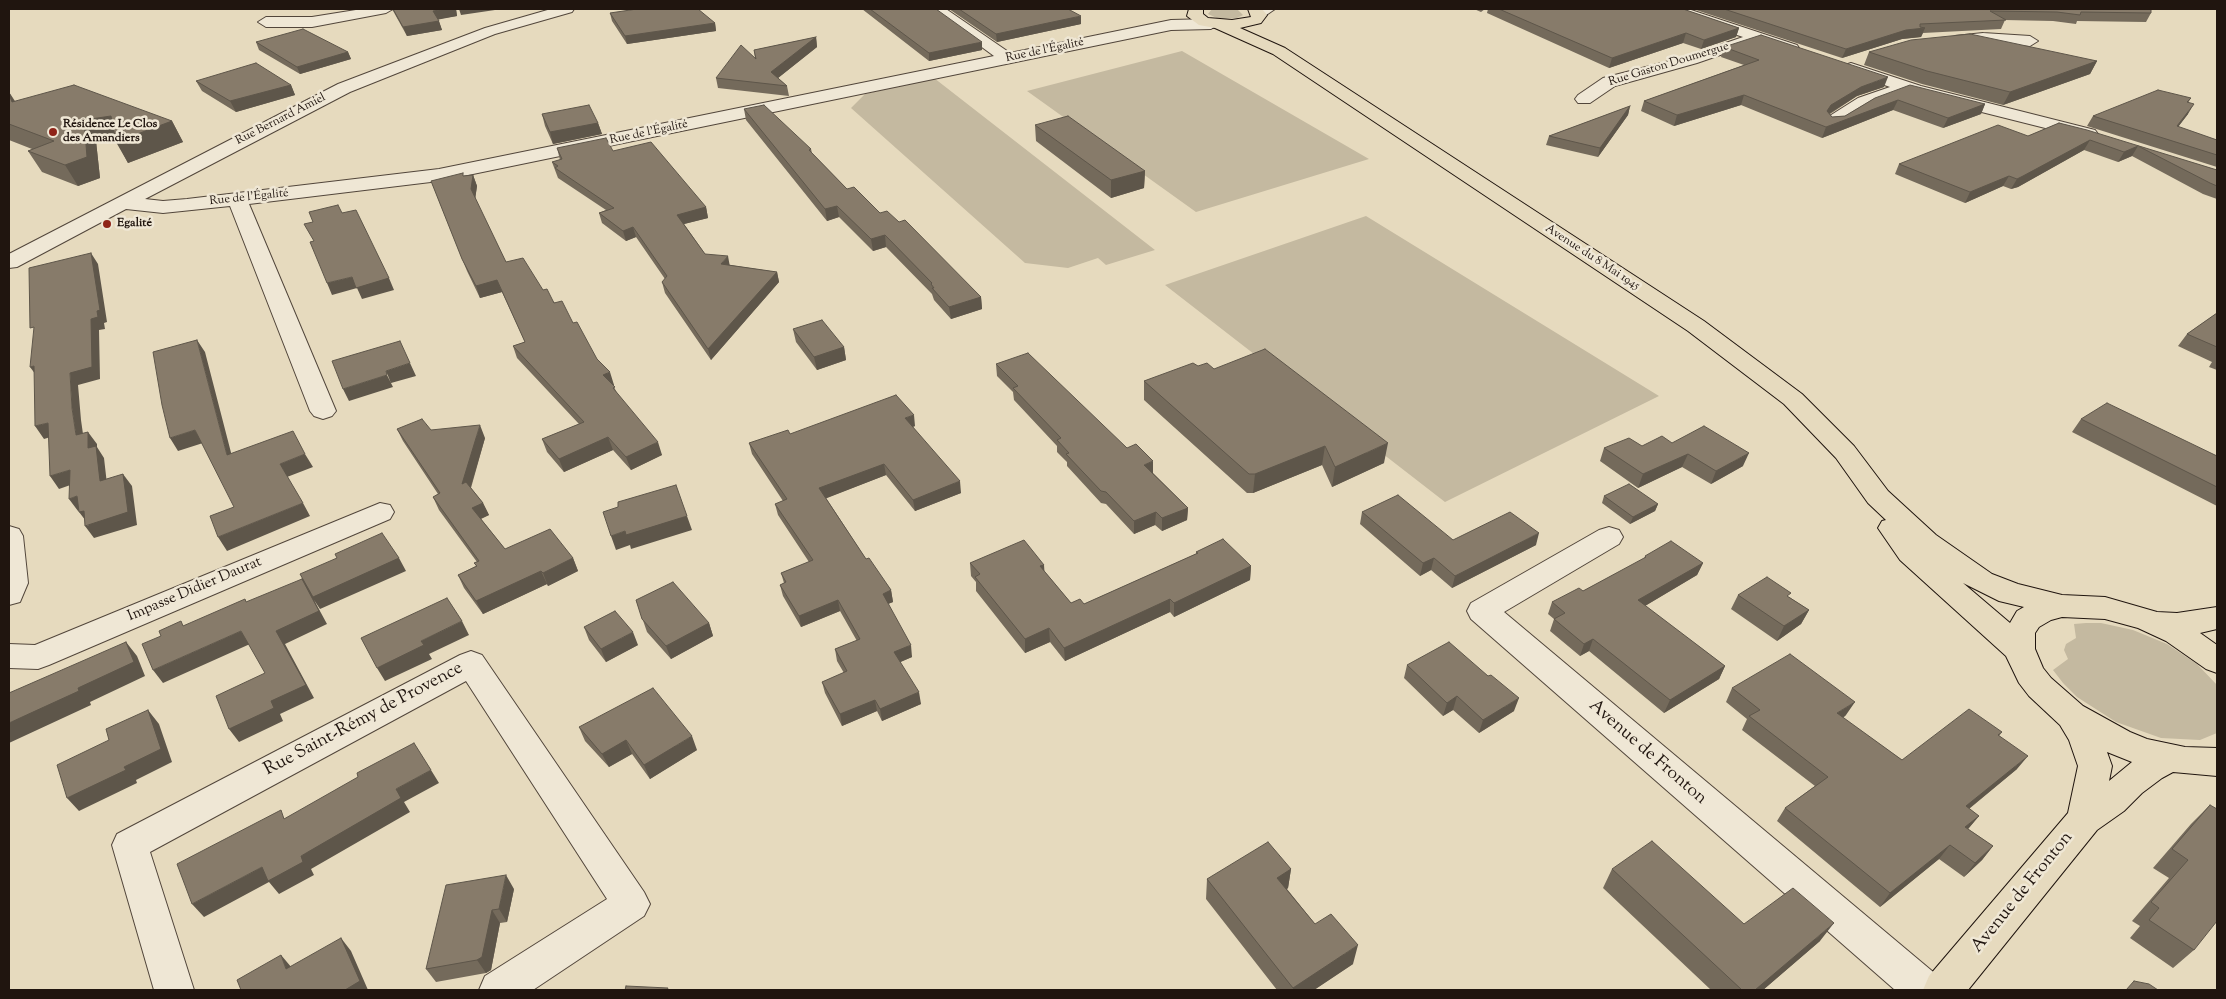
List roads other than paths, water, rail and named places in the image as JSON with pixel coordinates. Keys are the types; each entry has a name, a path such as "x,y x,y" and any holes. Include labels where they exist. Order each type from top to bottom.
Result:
{"main road":[{"name":"Avenue du 8 Mai 1945","path":"1195,11 1198,19 1216,24 1279,51 1704,332 1799,405 1845,452 1878,497 1926,542 1982,581 2010,593 2062,606 2105,608 2148,620 2177,633 2217,660"},
{"name":"Avenue du 8 Mai 1945","path":"1260,13 1260,32 1279,51"},
{"path":"1216,24 1242,25 1260,13"},
{"name":"Avenue du 8 Mai 1945","path":"1878,497 1895,534 1910,553 2019,649"},
{"name":"Avenue du 8 Mai 1945","path":"2062,606 2042,610 2028,620 2020,633 2019,649 2023,661 2040,687 2071,715 2118,742 2169,758 2217,762"},
{"path":"2148,620 2177,624 2217,618"},
{"path":"2071,715 2085,737 2095,766 2084,819"},
{"path":"2084,819 2112,801 2130,783 2150,768 2169,758"},
{"name":"Avenue de Fronton","path":"1941,989 2084,819"}],"street":[{"path":"266,22 312,22 386,9"},
{"name":"Rue Bernard Amiel","path":"9,262 344,88 449,46 567,9"},
{"path":"937,9 1008,59"},
{"path":"1674,9 1804,53"},
{"name":"Rue de l'Égalité","path":"1171,25 1195,11"},
{"name":"Rue de l'Égalité","path":"122,202 163,207 439,175 1171,25 1216,24"},
{"name":"Rue Gaston Doumergue","path":"1584,99 1609,82 1691,60 1758,37"},
{"path":"1935,43 1982,38 2030,41"},
{"path":"1868,57 1837,64 1906,87 2105,139"},
{"path":"1834,122 1864,102 1906,87"},
{"path":"238,199 323,410"},
{"name":"Impasse Didier Daurat","path":"9,656 38,656 380,512"},
{"path":"9,536 13,583 9,594"},
{"name":"Avenue de Fronton","path":"1609,537 1482,611 1941,989"},
{"name":"Rue Saint-Rémy de Provence","path":"174,990 130,844 471,663 631,904 499,990"}],"place":[{"name":"Résidence Le Clos des Amandiers","path":"53,132"},
{"name":"Egalité","path":"107,224"}]}
